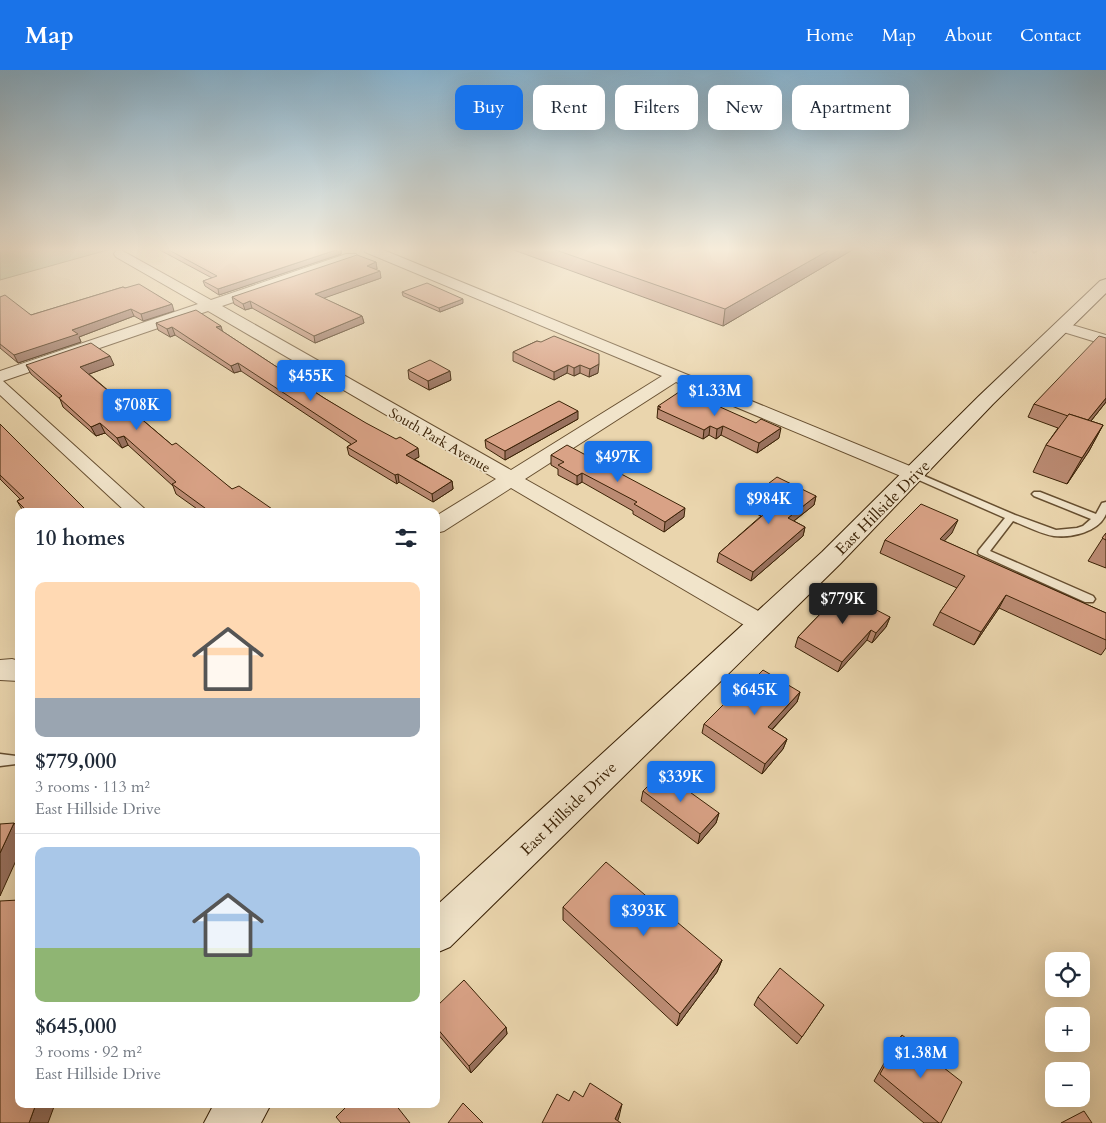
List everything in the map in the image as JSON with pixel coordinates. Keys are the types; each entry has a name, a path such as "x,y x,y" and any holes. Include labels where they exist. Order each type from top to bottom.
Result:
{"main road":[{"name":"East Hillside Drive","path":"440,929 760,623 831,558 986,400 1092,298"},
{"path":"227,1123 244,1108"}],"street":[{"name":"South Park Avenue","path":"195,298 760,623"},
{"path":"0,377 227,298"},
{"path":"490,298 915,474"},
{"path":"1062,327 1106,340"},
{"path":"440,524 676,375"},
{"path":"0,386 134,508"}],"lane":[{"path":"915,474 1011,517 1055,533 1078,531 1087,528 1098,518 1106,505"},
{"path":"1037,494 1098,518"},
{"path":"1011,517 983,552 1089,599"}],"building":[{"path":"0,298 9,298 31,315 86,298 162,298 172,304 141,314 131,309 72,330 78,334 14,355 0,344"},
{"path":"234,298 324,298 362,316 314,336 250,301 243,304"},
{"path":"416,298 463,299 439,308"},
{"path":"694,298 744,298 725,309"},
{"path":"196,310 221,326 216,327 324,398 396,439 400,437 418,448 406,455 452,481 432,494 398,474 395,475 347,447 357,441 238,363 231,366 172,327 167,329 156,323"},
{"path":"554,336 599,354 599,364 590,369 580,365 574,368 568,365 554,372 513,352 537,341 541,342"},
{"path":"1099,336 1106,338 1106,398 1088,420 1069,414 1068,416 1034,404"},
{"path":"91,343 110,356 80,367 172,445 176,443 232,489 239,486 271,508 205,508 172,484 176,482 124,436 117,438 100,423 91,427 59,398 62,396 26,365"},
{"path":"430,360 450,371 428,381 408,370"},
{"path":"682,390 756,423 761,419 781,428 759,443 723,426 717,429 710,426 704,430 658,409 661,407 658,406"},
{"path":"559,401 578,411 505,451 485,440"},
{"path":"1069,414 1103,425 1082,458 1046,445"},
{"path":"0,424 84,508 24,508 17,501 24,498 0,475"},
{"path":"567,445 685,508 665,522 634,504 637,502 582,473 577,476 558,465 564,462 551,455"},
{"path":"777,477 816,496 788,518 805,527 753,572 719,553 769,510 747,500"},
{"path":"921,504 958,520 940,539 1106,613 1106,640 1006,595 981,632 940,612 965,576 885,540"},
{"path":"836,589 890,617 876,633 871,630 842,662 798,637 827,607 822,604"},
{"path":"763,670 800,692 768,727 787,739 765,764 704,724 727,701 731,703"},
{"path":"662,772 719,813 700,834 643,791"},
{"path":"14,823 0,853 0,824"},
{"path":"606,862 722,960 680,1014 563,907"},
{"path":"15,900 15,1108 35,1108 29,1123 0,1123 0,901"},
{"path":"780,968 824,1005 802,1037 758,997"},
{"path":"464,980 506,1027 469,1066 440,1032 440,1003"},
{"path":"902,1035 962,1082 941,1123 880,1074"},
{"path":"590,1083 622,1104 615,1119 621,1123 542,1123 557,1094 569,1101 574,1091 583,1097"},
{"path":"463,1103 483,1123 448,1123"},
{"path":"345,1108 398,1108 410,1123 341,1123 336,1117"},
{"path":"1084,1111 1092,1123 1061,1123"}]}
